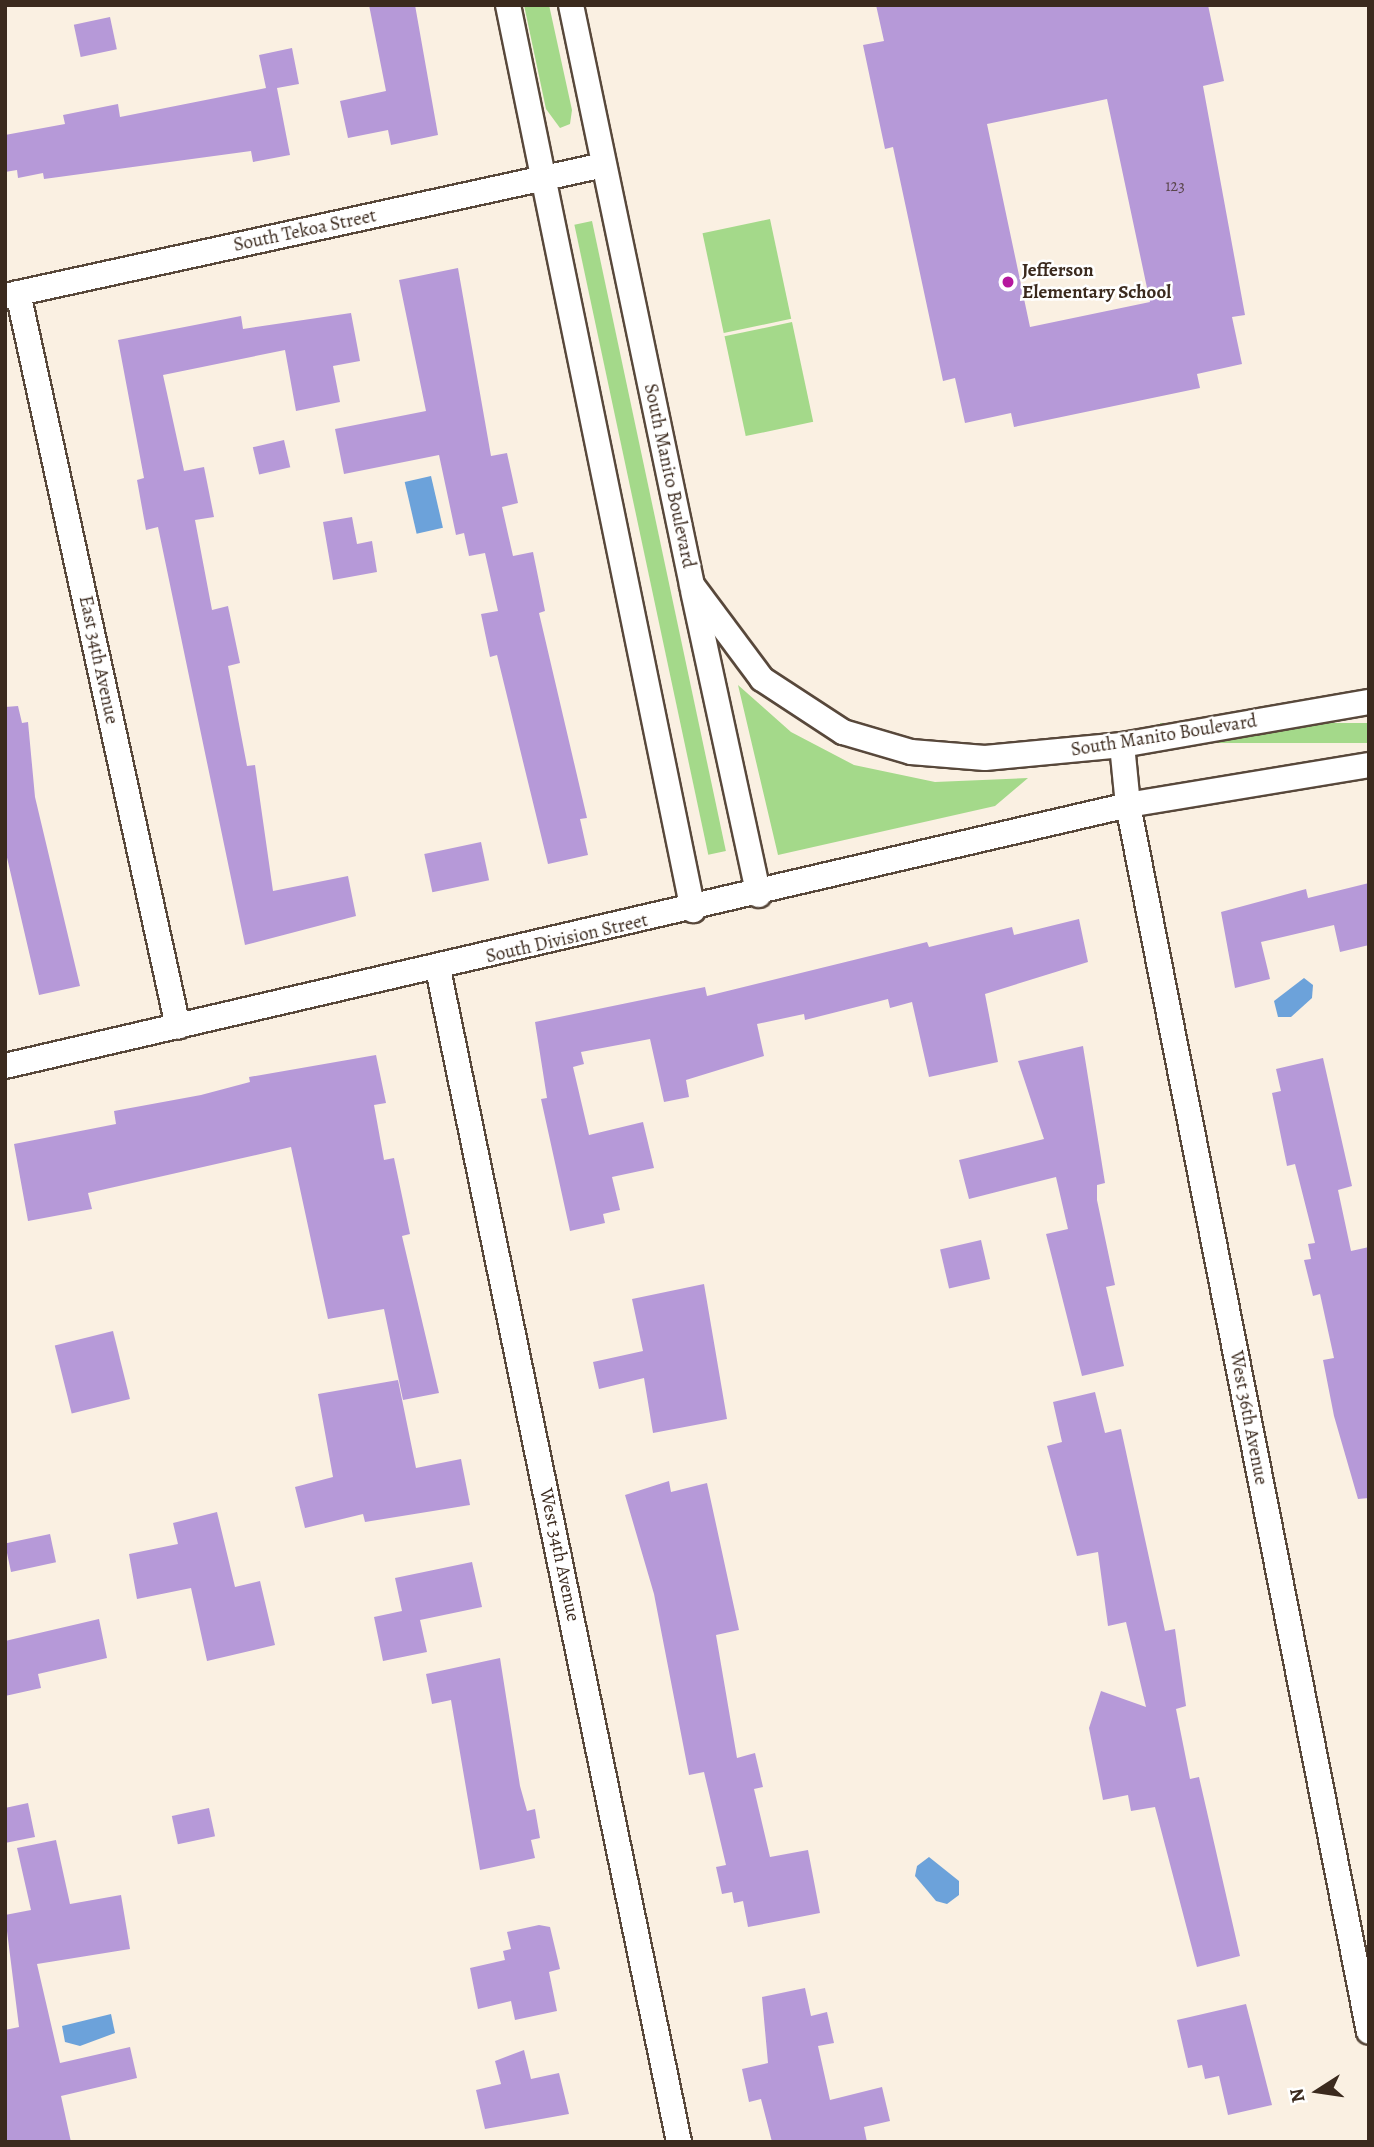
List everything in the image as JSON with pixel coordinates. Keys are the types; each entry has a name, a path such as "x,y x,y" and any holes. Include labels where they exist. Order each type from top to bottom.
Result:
{"street":[{"path":"508,5 548,178 693,910"},
{"name":"South Manito Boulevard","path":"571,5 692,585 762,679 843,732 911,752 985,758 1122,745 1369,702"},
{"name":"South Tekoa Street","path":"11,295 604,165"},
{"name":"East 34th Avenue","path":"11,295 178,1027"},
{"path":"692,585 759,895"},
{"name":"West 36th Avenue","path":"1122,745 1128,805 1369,2032"},
{"path":"1128,805 1369,765"},
{"name":"South Division Street","path":"5,1066 759,895 1128,805"},
{"name":"West 34th Avenue","path":"438,969 679,2142"}],"green space":[{"path":"524,5 549,5 572,110 570,124 560,128 546,109"},
{"path":"770,219 791,319 724,333 703,233"},
{"path":"592,221 726,851 708,855 574,225"},
{"path":"792,322 813,422 746,436 725,336"},
{"path":"738,685 791,732 854,765 935,782 1028,778 995,806 778,855"},
{"path":"1160,723 1369,723 1369,743 1160,743"}],"water":[{"path":"431,476 443,528 417,534 405,482"},
{"path":"1304,978 1313,985 1312,998 1291,1017 1278,1017 1274,1001"},
{"path":"929,1857 959,1881 959,1895 947,1904 936,1901 915,1876 917,1866"},
{"path":"111,2014 115,2033 80,2046 65,2042 62,2026"}],"building":[{"path":"369,5 415,5 438,135 391,145 388,130 348,138 340,101 386,91"},
{"path":"876,5 1208,5 1224,81 1203,86 1245,315 1232,317 1242,364 1197,374 1200,388 1014,427 1011,413 965,423 955,378 943,381 893,147 885,149 863,45 884,41","holes":["1107,99 1150,302 1030,327 987,124"]},
{"path":"110,17 117,49 81,57 74,25"},
{"path":"292,48 299,84 277,88 290,155 253,162 251,151 44,179 43,173 18,178 17,170 5,172 5,135 65,124 63,115 118,104 120,117 266,88 259,55"},
{"path":"458,268 491,456 507,453 518,503 502,507 513,556 533,552 545,611 539,613 587,818 580,819 588,855 548,864 497,655 490,657 481,614 498,611 485,553 469,556 464,533 456,535 439,455 344,474 335,429 426,411 399,280"},
{"path":"351,313 360,361 333,366 340,402 296,411 285,350 163,375 184,471 204,467 214,517 195,520 212,610 228,606 240,663 228,666 247,766 255,765 273,891 348,876 356,916 245,945 158,527 146,530 137,480 144,478 118,340 241,316 243,329"},
{"path":"284,440 290,467 259,474 253,447"},
{"path":"352,517 357,544 372,541 377,572 333,580 323,522"},
{"path":"18,706 22,723 28,722 35,797 80,986 39,995 5,849 5,707"},
{"path":"481,842 489,880 432,892 424,854"},
{"path":"1369,883 1369,945 1340,952 1334,925 1261,942 1270,979 1235,988 1221,912 1306,889 1308,898"},
{"path":"1079,919 1088,962 985,994 998,1062 929,1077 912,1002 890,1008 888,999 805,1020 804,1014 757,1024 764,1056 686,1080 689,1097 664,1102 650,1039 581,1052 584,1064 573,1067 589,1135 643,1122 654,1168 612,1177 620,1210 603,1214 605,1223 570,1231 541,1099 547,1098 535,1022 705,987 707,996 927,942 929,947 1012,927 1014,935"},
{"path":"1083,1046 1105,1183 1097,1185 1097,1200 1115,1285 1106,1287 1124,1366 1082,1376 1046,1234 1068,1229 1056,1177 969,1199 959,1160 1044,1139 1018,1061"},
{"path":"376,1055 386,1103 374,1105 384,1160 394,1158 410,1234 402,1236 439,1393 403,1400 384,1309 328,1319 291,1147 88,1193 92,1209 28,1221 14,1144 116,1124 114,1111 201,1095 250,1082 249,1077"},
{"path":"1323,1058 1352,1186 1338,1190 1351,1251 1369,1247 1369,1498 1358,1499 1334,1416 1323,1360 1334,1358 1320,1294 1313,1296 1304,1260 1311,1259 1308,1244 1315,1243 1295,1164 1287,1166 1272,1093 1281,1091 1276,1069"},
{"path":"981,1240 990,1279 949,1288 940,1249"},
{"path":"704,1284 727,1419 653,1433 644,1378 599,1389 593,1362 643,1351 632,1299"},
{"path":"113,1331 130,1399 72,1413 55,1346"},
{"path":"398,1380 416,1468 461,1459 470,1505 365,1522 363,1514 305,1528 295,1487 333,1477 318,1394"},
{"path":"1095,1392 1105,1433 1121,1429 1165,1631 1175,1629 1186,1706 1176,1709 1190,1779 1199,1777 1240,1956 1197,1967 1155,1807 1131,1811 1128,1795 1103,1800 1089,1728 1101,1691 1146,1707 1126,1622 1108,1626 1098,1552 1077,1556 1047,1446 1062,1442 1053,1402"},
{"path":"669,1481 671,1492 707,1483 739,1630 716,1635 737,1758 755,1753 763,1787 754,1789 770,1857 808,1850 820,1913 748,1927 743,1901 734,1903 732,1892 722,1894 716,1867 726,1865 704,1772 689,1775 654,1594 625,1495"},
{"path":"217,1512 235,1587 260,1581 275,1645 207,1661 191,1588 137,1599 129,1554 178,1544 173,1523"},
{"path":"50,1534 56,1562 11,1572 5,1544"},
{"path":"472,1562 482,1607 420,1620 427,1652 383,1661 374,1617 402,1611 395,1578"},
{"path":"99,1619 107,1658 38,1674 41,1688 5,1696 5,1641"},
{"path":"500,1658 520,1786 527,1811 535,1809 540,1838 531,1840 535,1858 480,1870 451,1700 432,1704 426,1674"},
{"path":"28,1803 35,1837 5,1843 5,1808"},
{"path":"209,1808 215,1836 178,1844 172,1816"},
{"path":"56,1840 70,1904 121,1895 130,1949 37,1964 60,2063 130,2047 137,2078 61,2096 71,2142 5,2142 5,2030 19,2027 5,1915 31,1910 17,1848"},
{"path":"539,1925 550,1927 560,1969 549,1972 557,2011 515,2020 511,2001 478,2009 470,1968 505,1960 503,1951 511,1949 507,1932"},
{"path":"805,1988 811,2016 827,2012 834,2043 818,2046 830,2100 882,2087 890,2121 864,2127 867,2142 772,2142 761,2099 749,2102 742,2069 768,2063 762,1997"},
{"path":"1246,2004 1272,2105 1228,2115 1219,2076 1205,2079 1202,2065 1188,2068 1177,2020"},
{"path":"524,2050 531,2079 559,2073 569,2114 485,2129 476,2090 501,2084 495,2061"}],"place":[{"name":"Jefferson Elementary School","path":"1008,282"}]}
